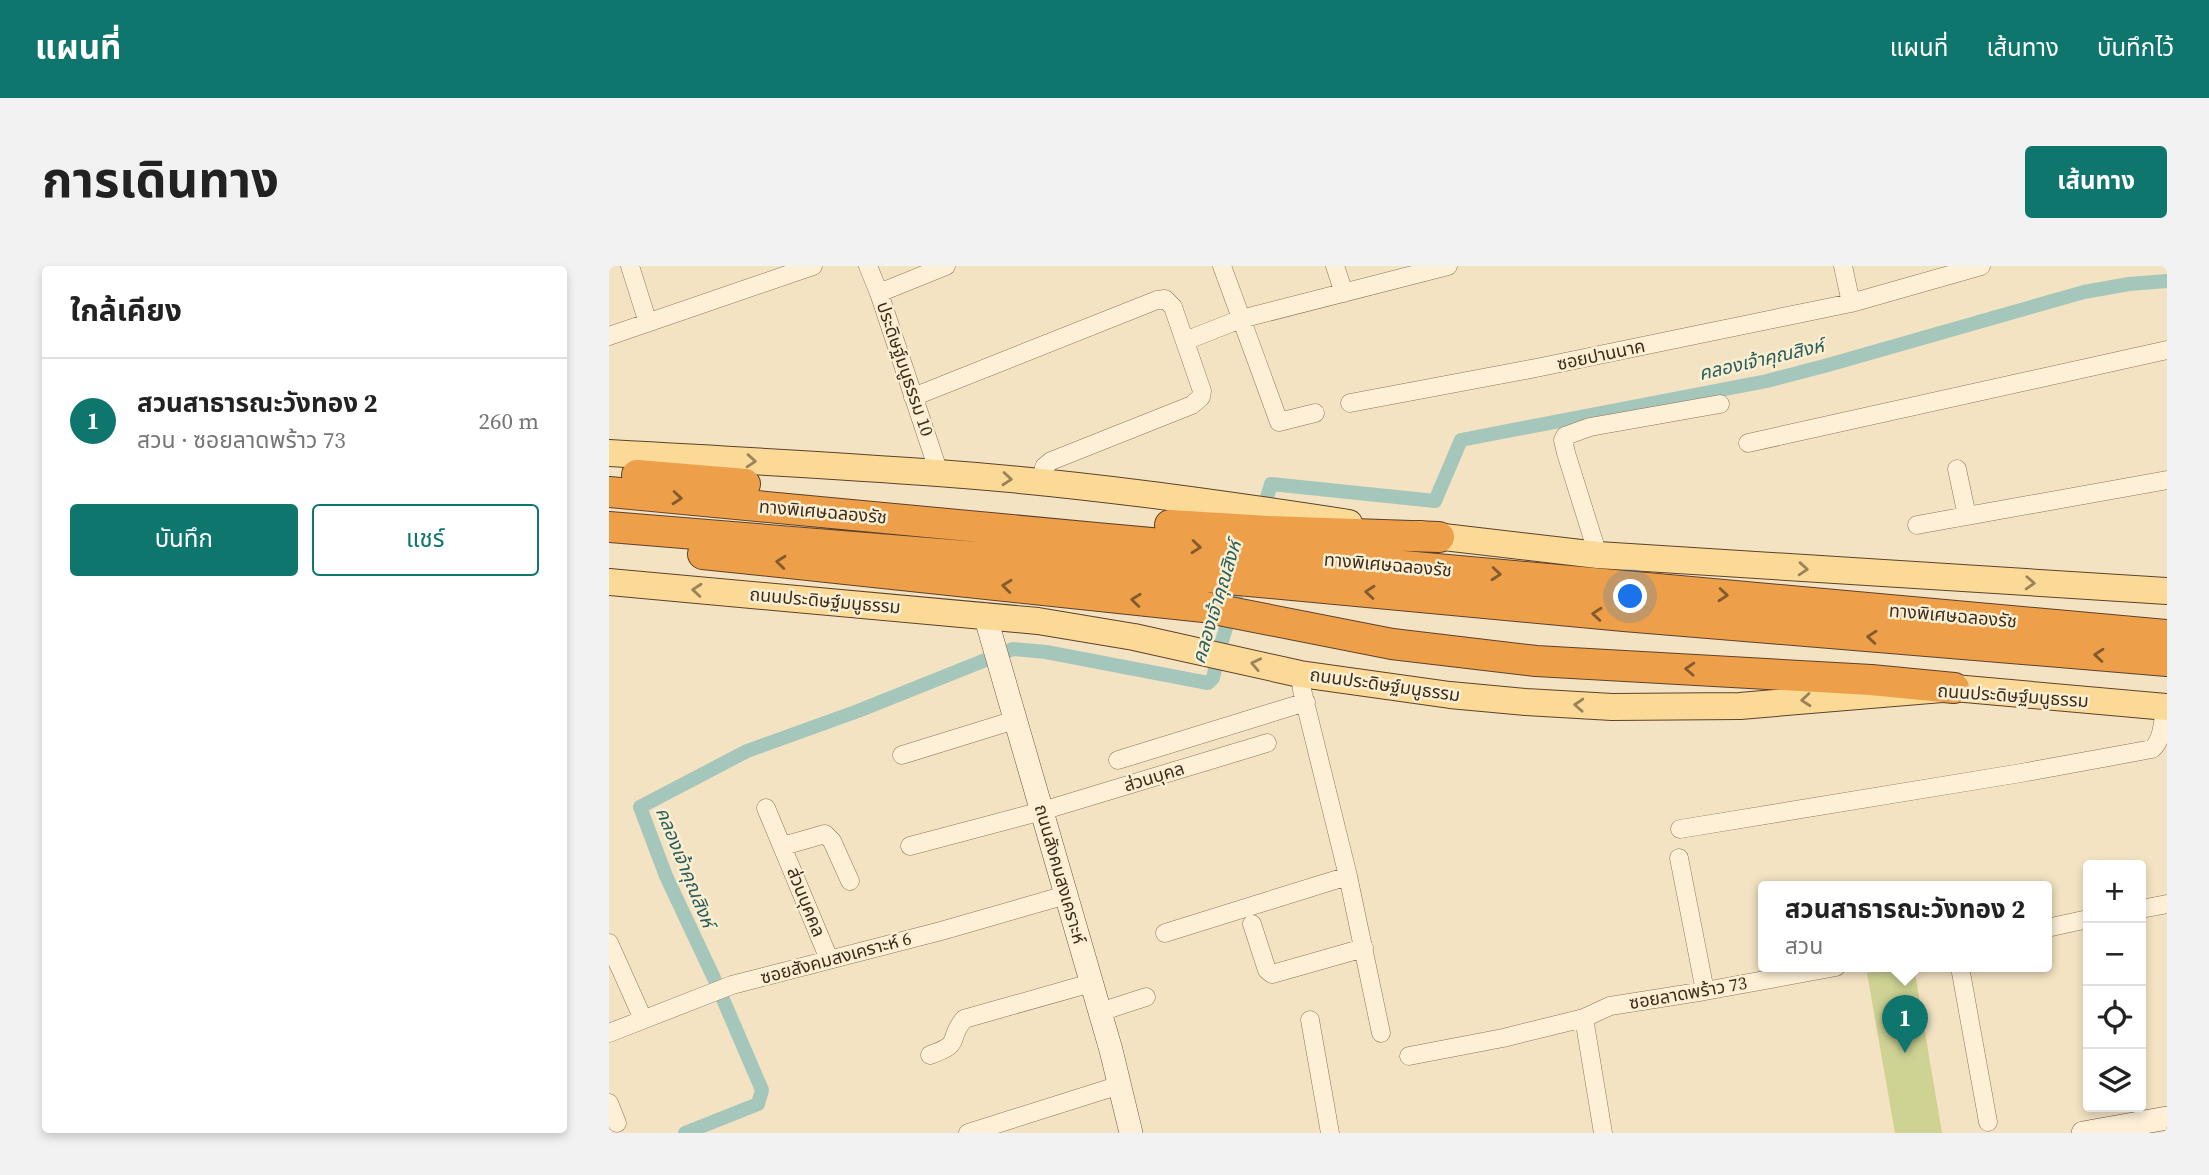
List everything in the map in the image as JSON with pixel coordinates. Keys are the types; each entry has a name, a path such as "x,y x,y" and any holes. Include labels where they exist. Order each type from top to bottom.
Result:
{"highway":[{"path":"609,472 1037,514 1265,517 1439,537"},
{"name":"ทางพิเศษฉลองรัช","path":"609,492 2167,635"},
{"name":"ทางพิเศษฉลองรัช","path":"609,527 2167,661"},
{"path":"609,546 1204,607 1392,644 1536,661 1871,680 1954,688"}],"main road":[{"path":"609,453 939,473 1042,483 1184,498 1265,517"},
{"path":"1439,537 1598,555 2167,591"},
{"name":"ถนนประดิษฐ์มนูธรรม","path":"609,582 985,615 1096,630 1300,674 1450,695 1612,707 1740,706 1954,688 2166,707"},
{"name":"ถนนสังคมสงเคราะห์","path":"985,615 1100,1012 1131,1133"},
{"path":"2083,1133 2167,1118"}],"street":[{"path":"630,266 648,323"},
{"path":"609,336 813,266"},
{"name":"ประดิษฐ์มนูธรรม 10","path":"868,266 939,473"},
{"path":"879,293 946,266"},
{"path":"1222,266 1275,416 1282,423 1315,413"},
{"path":"1335,266 1344,293"},
{"path":"1843,266 1851,303"},
{"name":"ซอยปานนาค","path":"1350,403 1851,303 1981,266"},
{"path":"1185,341 1241,319 1441,267"},
{"path":"913,397 1165,299 1173,307 1202,391 1201,397 1198,401 1051,461 1044,467 1042,483"},
{"path":"1748,443 2167,350"},
{"path":"1598,555 1566,453 1563,440 1565,436 1590,427 1720,404"},
{"path":"1957,469 1966,516"},
{"path":"1917,525 2167,480"},
{"path":"1300,674 1348,876 1381,1032"},
{"path":"1118,760 1306,702"},
{"path":"1680,829 2152,749 2157,746 2166,707"},
{"path":"902,755 1015,720"},
{"name":"ส่วนบุคล","path":"910,846 1042,811 1267,743"},
{"name":"ส่วนบุคคล","path":"766,808 829,959"},
{"name":"ส่วนบุคคล","path":"783,846 825,834 832,841 850,881"},
{"path":"1679,858 1705,991"},
{"path":"1165,933 1348,876"},
{"name":"ซอยสังคมสงเคราะห์ 6","path":"609,1033 732,985 941,931 1066,895"},
{"path":"2146,908 2167,904"},
{"path":"2052,927 2083,920"},
{"path":"1252,924 1267,970 1272,974 1364,948"},
{"path":"609,943 643,1019"},
{"name":"ซอยลาดพร้าว 73","path":"1409,1056 1503,1038 1584,1018 1610,1006 1809,972"},
{"path":"1961,972 1988,1122"},
{"path":"930,1055 950,1047 964,1019 1091,983"},
{"path":"1100,1012 1146,997"},
{"path":"1584,1018 1603,1133"},
{"path":"1310,1020 1330,1133"},
{"path":"968,1133 1120,1085"},
{"path":"609,1103 617,1122"}],"green space":[{"path":"1915,972 1942,1133 1895,1133 1867,973"}],"waterway":[{"name":"คลองเจ้าคุณสิงห์","path":"1262,514 1271,484 1435,501 1461,440 1767,381 2084,292 2167,281"},
{"name":"คลองเจ้าคุณสิงห์","path":"685,1133 758,1104 762,1090 666,876 640,807 747,751 858,711 1013,649 1046,652 1208,683 1213,678 1242,576"}],"place":[{"name":"สวนสาธารณะวังทอง 2","path":"1905,1053"}]}
